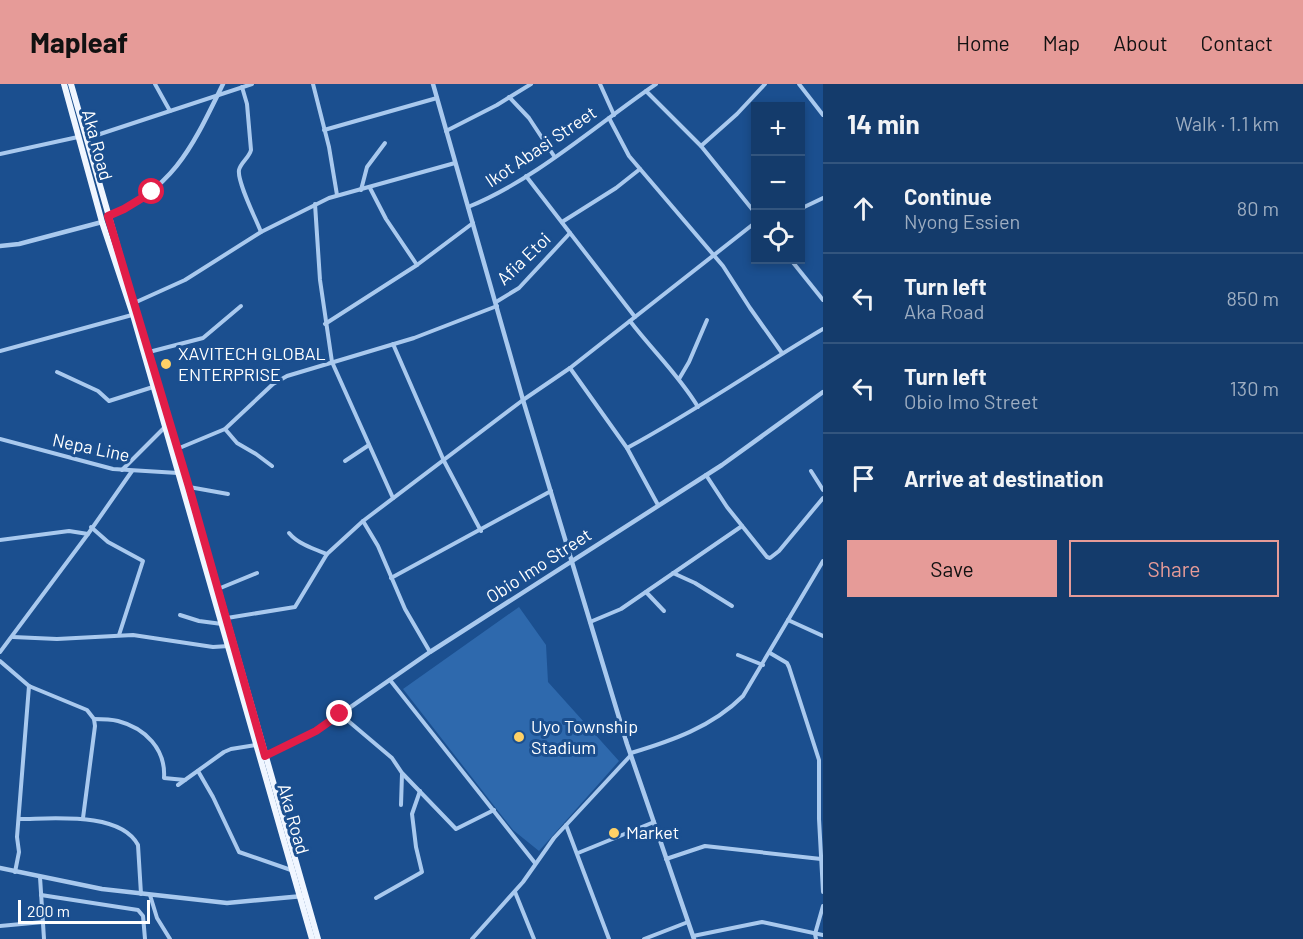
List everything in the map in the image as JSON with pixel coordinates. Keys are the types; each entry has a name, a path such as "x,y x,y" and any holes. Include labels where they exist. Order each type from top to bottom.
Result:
{"main road":[{"name":"Aka Road","path":"64,84 102,222 133,315 178,472 265,756 312,939"},
{"name":"Aka Road","path":"71,84 218,589 229,646 292,871 318,939"}],"street":[{"path":"155,84 170,111"},
{"path":"108,216 145,197 172,173 186,154 223,84"},
{"path":"87,138 252,84"},
{"path":"313,84 338,195"},
{"path":"433,84 571,561 631,753 693,937 762,922 816,936 823,935"},
{"path":"446,131 531,84"},
{"path":"600,84 626,151 734,280 750,308 782,353"},
{"name":"Ikot Abasi Street","path":"468,207 495,196 526,176 656,84"},
{"path":"701,146 731,120 765,84"},
{"path":"799,84 823,115"},
{"path":"242,87 247,104 251,150 250,155 241,166 240,183 261,232"},
{"path":"646,91 701,146 753,210"},
{"path":"510,97 529,118 555,156"},
{"path":"324,130 437,98"},
{"path":"0,154 80,137"},
{"path":"361,190 367,167 385,143"},
{"path":"135,303 185,280 261,232 315,204 338,195 455,163"},
{"path":"561,222 616,188 640,168"},
{"path":"526,176 635,317"},
{"path":"370,188 386,219 417,265"},
{"path":"805,207 823,198"},
{"path":"315,204 320,280 332,362 393,498"},
{"path":"0,246 19,244 102,222"},
{"path":"326,324 417,265 473,223"},
{"path":"180,615 199,621 224,621 295,607 327,554 363,521 523,400 570,368 751,226"},
{"name":"Afia Etoi","path":"176,449 225,429 278,380 296,372 393,344 497,304 519,288 570,233"},
{"path":"795,264 823,300"},
{"path":"148,353 203,338 241,306"},
{"path":"0,351 133,315"},
{"path":"679,379 707,320"},
{"path":"630,321 679,379 698,407"},
{"path":"627,448 698,407 823,329"},
{"path":"393,344 444,461 481,531"},
{"path":"570,368 627,448 658,505"},
{"path":"57,372 98,391 109,401 153,387"},
{"name":"Obio Imo Street","path":"265,756 316,731 430,652 706,475 823,392"},
{"path":"122,471 165,427"},
{"path":"225,429 234,441 272,466"},
{"name":"Nepa Line","path":"0,439 122,471 178,472"},
{"path":"345,461 369,445"},
{"path":"0,652 132,471"},
{"path":"811,471 823,490"},
{"path":"706,475 742,526 770,558 779,551 823,498"},
{"path":"189,487 228,494"},
{"path":"391,578 551,491"},
{"path":"363,521 378,546 405,609 430,652"},
{"path":"590,622 614,613 742,526"},
{"path":"92,527 108,542 143,561 119,635"},
{"path":"0,540 69,531 88,534"},
{"path":"289,533 294,539 327,554"},
{"path":"472,939 515,892 566,825 631,753 670,741 692,731 731,708 743,696 823,561"},
{"path":"218,589 257,573"},
{"path":"673,573 695,583 732,606"},
{"path":"646,592 664,611"},
{"path":"788,620 823,636"},
{"path":"13,637 57,639 140,635 213,647 229,646"},
{"path":"770,653 789,666 819,760 823,892"},
{"path":"738,655 763,665"},
{"path":"0,661 29,686 87,710 94,719 95,726 82,819"},
{"path":"390,680 536,863"},
{"path":"15,872 19,852 17,837 29,686"},
{"path":"340,714 392,758 402,773 456,830 494,810"},
{"path":"94,719 118,721 143,734 156,744 165,767 164,778 185,780"},
{"path":"178,785 231,748 256,745"},
{"path":"198,771 213,796 239,852 292,871"},
{"path":"401,805 402,773"},
{"path":"376,898 422,873 412,814 420,791"},
{"path":"19,819 82,819 120,828 135,838 138,844 141,894"},
{"path":"578,853 654,822"},
{"path":"566,825 609,939"},
{"path":"666,859 705,846 822,859"},
{"path":"0,868 102,890 227,903 302,896"},
{"path":"40,877 44,939"},
{"path":"515,892 532,937 526,939"},
{"path":"41,895 138,910 143,916 145,939"},
{"path":"150,895 157,918 170,939"},
{"path":"816,936 823,906"},
{"path":"0,926 43,922"},
{"path":"644,939 688,922"}],"shaded area":[{"name":"Uyo Township Stadium","path":"519,607 546,645 548,682 619,761 539,851 513,830 403,689"}],"place":[{"name":"XAVITECH GLOBAL ENTERPRISE","path":"166,364"},
{"name":"Uyo Township Stadium","path":"519,737"},
{"name":"Market","path":"614,833"}],"route":[{"path":"152,192 108,216 189,487 265,756 316,731 340,714"}]}
